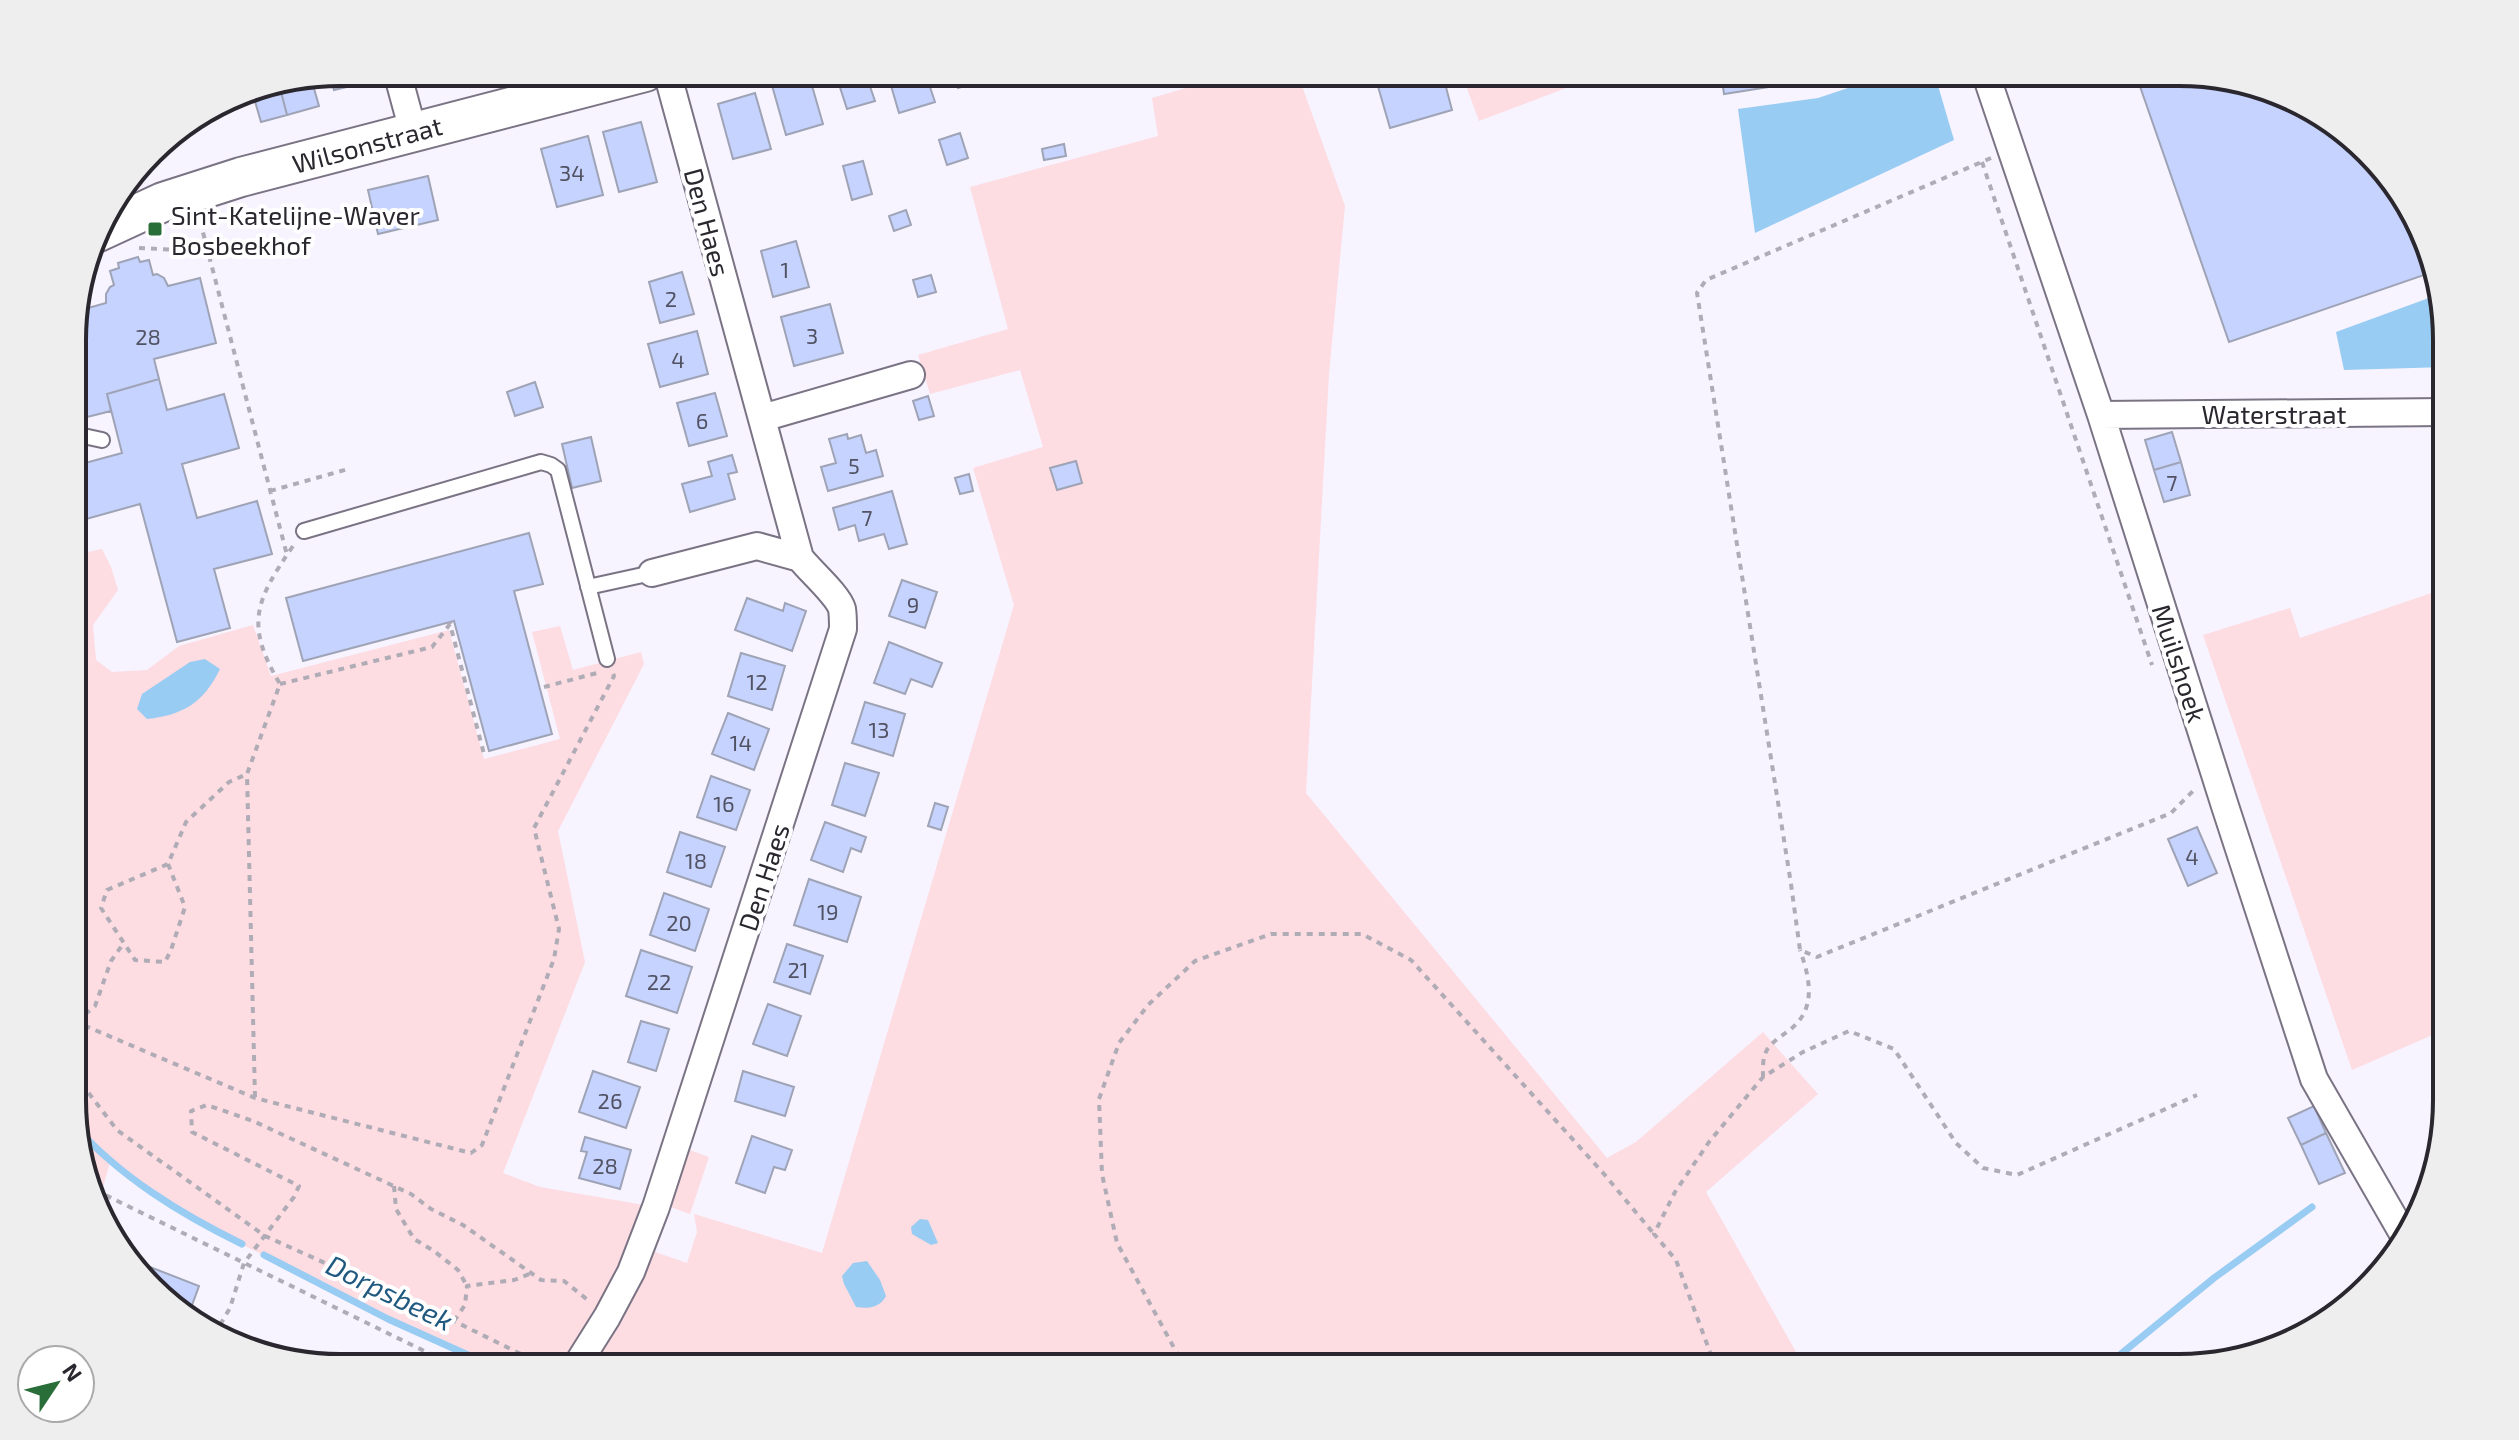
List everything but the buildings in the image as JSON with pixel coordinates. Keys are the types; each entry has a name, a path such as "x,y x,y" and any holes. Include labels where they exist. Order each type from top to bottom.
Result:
{"street":[{"name":"Muilshoek","path":"1990,86 2101,415 2314,1079 2399,1227"},
{"path":"401,87 413,131"},
{"name":"Wilsonstraat","path":"105,243 192,192 587,87"},
{"name":"Den Haes","path":"584,1354 631,1272 656,1207 843,629 842,608 800,558 671,87"},
{"path":"762,418 911,375"},
{"name":"Waterstraat","path":"2101,415 2432,412"},
{"path":"652,573 757,546 800,558"}],"lane":[{"path":"86,437 102,440"},
{"path":"304,531 541,462 551,465 558,470 609,664"},
{"path":"588,587 652,573"}],"path":[{"path":"1763,1077 1768,1047 1797,1023 1806,1009 1808,972 1800,950 1697,293 1706,280 2011,150"},
{"path":"1982,162 2154,671"},
{"path":"192,192 287,555"},
{"path":"132,250 141,247 262,254"},
{"path":"270,491 348,469"},
{"path":"280,684 268,664 257,618 267,589 304,531"},
{"path":"280,684 432,647 450,624 484,754"},
{"path":"86,1028 255,1098 471,1153 482,1145 554,959 559,929 534,828 614,676 609,664 544,687"},
{"path":"255,1098 247,774 280,684"},
{"path":"168,864 185,907 171,950 165,962 135,960 101,908 107,890 168,864 186,822 229,782 247,774"},
{"path":"1800,950 1817,957 2171,813 2194,790"},
{"path":"1177,1354 1117,1243 1102,1174 1099,1099 1119,1043 1148,1005 1195,961 1271,934 1362,934 1411,960 1553,1117 1676,1260 1710,1353"},
{"path":"86,1014 95,1006 111,961 124,943"},
{"path":"1654,1234 1675,1192 1709,1142 1763,1077 1803,1052 1849,1031 1894,1049 1956,1143 1983,1168 2017,1175 2197,1095"},
{"path":"86,1090 117,1130 265,1236 521,1354"},
{"path":"221,1324 230,1308 244,1263 299,1186 192,1132 191,1111 207,1105 253,1121 411,1194 431,1209 463,1225 541,1280 564,1281 607,1317"},
{"path":"394,1186 396,1209 414,1239 458,1270 467,1286 465,1305 454,1321"},
{"path":"104,1195 430,1354"},
{"path":"467,1286 514,1280 532,1273"}],"shaded area":[{"path":"1302,86 1345,206 1329,374 1306,793 1607,1158 1636,1142 1763,1032 1818,1094 1706,1192 1797,1353 596,1354 652,1251 687,1263 697,1232 694,1214 822,1253 1014,605 973,468 1043,447 1020,370 930,394 918,355 1008,329 970,187 1158,136 1152,98 1191,87"},
{"path":"1466,86 1570,86 1479,121"},
{"path":"102,549 118,590 93,625 96,660 112,672 147,670 179,646 253,625 271,676 449,630 484,759 560,739 532,632 560,626 573,670 641,652 644,664 558,831 585,962 503,1173 540,1187 644,1205 626,1259 572,1354 466,1354 388,1319 198,1222 110,1162 103,1189 88,1134 86,1100 86,552"},
{"path":"2432,593 2432,1035 2352,1070 2203,635 2290,608 2300,638"},
{"path":"687,1149 709,1157 690,1214 668,1206"}],"water":[{"path":"1853,86 1938,86 1954,140 1755,233 1738,109 1818,98"},
{"path":"2429,298 2432,367 2344,370 2336,332"},
{"path":"205,659 220,669 207,690 191,705 172,714 147,719 137,709 142,694 190,662"},
{"path":"920,1219 928,1220 938,1243 931,1245 912,1234 911,1227"},
{"path":"867,1261 886,1296 873,1307 856,1307 842,1276 853,1263"}],"waterway":[{"name":"Dorpsbeek","path":"90,1142 152,1193 242,1244"},
{"path":"2122,1353 2214,1278 2312,1207"},
{"name":"Dorpsbeek","path":"264,1255 388,1319 466,1354"}],"place":[{"name":"Sint-Katelijne-Waver Bosbeekhof","path":"155,229"}]}
